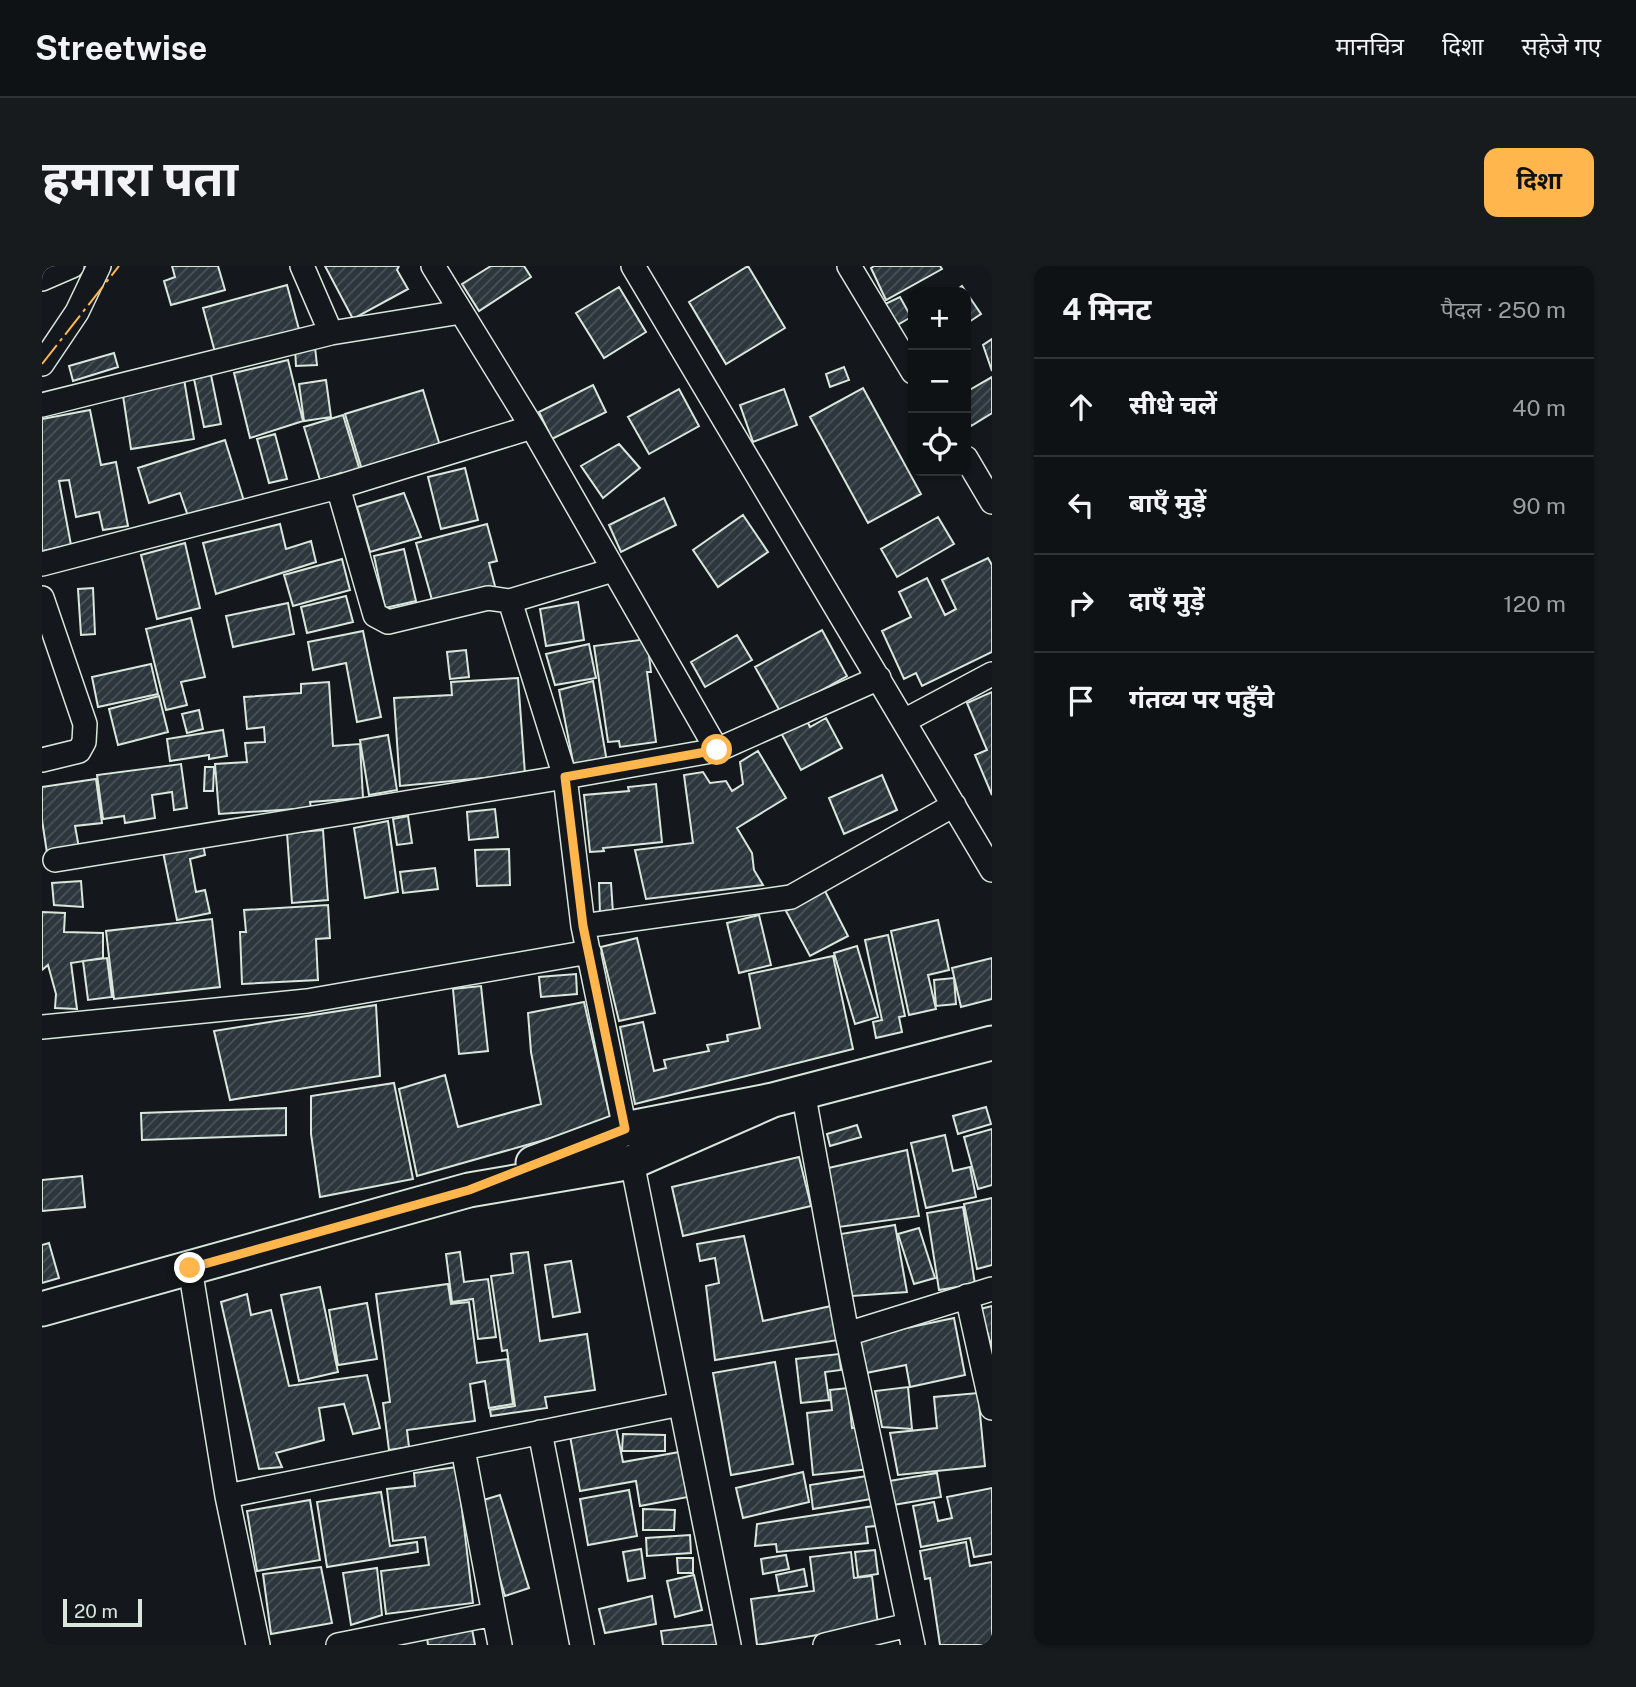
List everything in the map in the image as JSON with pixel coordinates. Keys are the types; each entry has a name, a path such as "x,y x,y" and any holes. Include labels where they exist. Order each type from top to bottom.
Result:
{"street":[{"path":"42,279 72,266"},
{"path":"42,364 77,312 99,266"},
{"path":"302,266 331,333"},
{"path":"433,266 532,427 717,750"},
{"path":"849,266 908,364"},
{"path":"635,267 992,870"},
{"path":"42,405 331,333 461,312"},
{"path":"42,564 338,487 532,427"},
{"path":"971,466 992,502"},
{"path":"338,487 375,615 388,622 488,598 510,601 613,570"},
{"path":"42,598 85,724 84,742 79,751 42,761"},
{"path":"510,601 565,777 583,926 625,1129"},
{"path":"904,721 992,674"},
{"path":"55,860 717,750 879,678"},
{"path":"583,926 791,897 954,805"},
{"path":"42,1027 307,1001 589,952"},
{"path":"42,1309 469,1190 625,1129 788,1096 992,1043"},
{"path":"469,1190 632,1162 788,1096"},
{"path":"788,1096 847,1334 911,1635 825,1645"},
{"path":"632,1162 729,1645"},
{"path":"190,1268 227,1496 258,1645"},
{"path":"847,1334 992,1289"},
{"path":"967,1296 992,1408"},
{"path":"227,1496 680,1404"},
{"path":"540,1432 582,1645"},
{"path":"463,1449 500,1645"},
{"path":"338,1645 494,1614"}],"building":[{"path":"172,266 218,266 225,290 171,305 164,281 175,277"},
{"path":"325,266 399,266 397,270 408,289 353,319"},
{"path":"491,266 524,266 531,277 479,311 462,284"},
{"path":"748,266 785,328 726,364 689,302"},
{"path":"940,266 942,269 886,300 871,268"},
{"path":"287,285 300,333 216,356 203,308"},
{"path":"619,287 646,332 604,358 576,313"},
{"path":"900,297 908,312 908,319 894,327 883,305"},
{"path":"971,299 981,314 971,321"},
{"path":"992,339 992,371 983,345"},
{"path":"315,347 317,365 296,366 295,348"},
{"path":"114,353 118,367 73,381 69,366"},
{"path":"288,360 303,421 250,438 234,373"},
{"path":"844,367 849,380 830,387 826,374"},
{"path":"211,375 221,424 204,427 194,379"},
{"path":"992,377 992,413 971,426 971,413 971,389"},
{"path":"184,379 194,439 131,449 122,389"},
{"path":"326,380 331,417 304,421 299,384"},
{"path":"593,385 606,412 552,439 539,412"},
{"path":"863,388 908,470 908,476 911,476 921,494 868,523 810,417"},
{"path":"679,389 699,426 649,454 628,417"},
{"path":"784,389 797,425 753,442 740,405"},
{"path":"423,390 441,449 363,473 345,414"},
{"path":"90,410 101,465 116,462 128,526 103,530 99,512 76,517 69,480 59,481 71,545 42,551 42,419"},
{"path":"343,415 361,474 343,480 341,473 320,480 304,427"},
{"path":"275,434 287,479 269,483 257,439"},
{"path":"225,440 244,501 189,519 180,493 149,503 138,468"},
{"path":"619,444 640,468 603,498 581,466"},
{"path":"465,468 478,520 441,529 428,477"},
{"path":"404,493 421,537 370,552 357,507"},
{"path":"664,498 676,525 621,552 609,525"},
{"path":"743,515 768,552 718,587 693,550"},
{"path":"938,517 954,544 897,577 881,549"},
{"path":"280,524 286,549 311,541 316,562 216,594 203,543"},
{"path":"487,524 497,561 489,563 496,590 434,607 416,543"},
{"path":"185,543 200,608 157,619 141,555"},
{"path":"404,549 416,601 385,608 374,556"},
{"path":"988,558 992,565 992,652 922,686 916,673 904,679 882,631 911,617 899,592 927,578 945,615 956,609 942,580"},
{"path":"342,559 350,590 293,606 284,575"},
{"path":"93,588 95,634 81,635 78,589"},
{"path":"346,596 353,622 307,633 301,607"},
{"path":"578,602 584,640 546,646 540,609"},
{"path":"288,603 294,634 233,647 226,616"},
{"path":"191,618 205,677 181,682 187,705 166,710 146,629"},
{"path":"822,630 847,676 781,713 755,667"},
{"path":"363,631 381,717 357,722 346,663 313,670 308,642"},
{"path":"737,635 752,660 705,687 691,662"},
{"path":"647,639 651,672 647,672 656,742 620,747 619,741 608,742 594,646"},
{"path":"589,644 596,678 555,685 546,654"},
{"path":"466,650 469,677 450,679 447,652"},
{"path":"151,664 158,694 98,707 92,677"},
{"path":"518,678 525,774 400,786 394,698 452,695 451,682"},
{"path":"593,681 607,762 574,767 559,690"},
{"path":"329,682 333,746 360,744 363,798 310,802 311,808 219,814 215,764 247,762 245,743 265,742 264,727 247,729 244,697 301,693 301,684"},
{"path":"992,692 992,795 975,755 987,750 967,703"},
{"path":"159,696 168,732 118,745 109,709"},
{"path":"199,710 203,729 187,733 182,714"},
{"path":"805,717 810,727 826,718 842,748 801,770 780,731"},
{"path":"223,730 227,756 209,759 209,755 170,761 167,739"},
{"path":"388,735 397,790 369,795 360,740"},
{"path":"758,751 786,798 737,828 752,853 754,870 763,885 646,899 635,850 693,843 684,775 703,772 710,783 726,781 732,791 743,784 740,762"},
{"path":"181,764 187,808 174,810 172,792 152,795 155,818 125,823 124,816 103,819 97,775"},
{"path":"205,767 214,767 213,791 204,791"},
{"path":"882,775 897,810 844,834 829,798"},
{"path":"96,779 102,823 75,826 79,848 47,853 42,820 42,787"},
{"path":"656,784 662,842 603,848 604,851 590,852 584,795 629,791 628,787"},
{"path":"495,809 498,837 469,840 467,812"},
{"path":"408,816 412,843 397,845 393,819"},
{"path":"388,821 398,892 365,898 354,828"},
{"path":"323,830 328,900 292,903 287,833"},
{"path":"203,844 205,855 190,859 196,892 205,890 210,913 177,920 163,852"},
{"path":"509,849 510,885 477,886 475,850"},
{"path":"435,868 438,889 403,893 400,872"},
{"path":"81,881 83,907 54,905 52,883"},
{"path":"599,883 611,883 613,913 600,914"},
{"path":"825,891 848,936 810,956 786,911"},
{"path":"328,905 330,938 316,939 318,980 242,984 240,932 246,932 244,910"},
{"path":"42,912 65,913 64,932 103,933 103,958 71,963 77,1009 55,1008 56,994 48,965 42,970"},
{"path":"759,915 771,965 739,973 727,923"},
{"path":"212,919 220,987 114,999 106,931"},
{"path":"938,920 949,970 928,975 936,1009 909,1015 891,931"},
{"path":"888,935 905,1016 899,1017 902,1032 876,1038 873,1022 882,1020 865,940"},
{"path":"637,938 655,1013 619,1021 601,947"},
{"path":"857,946 878,1017 855,1024 834,953"},
{"path":"833,956 853,1049 635,1104 620,1027 643,1022 654,1071 666,1068 664,1060 709,1051 707,1045 728,1041 727,1035 760,1028 749,974"},
{"path":"107,958 112,997 88,1000 83,961"},
{"path":"992,958 992,999 961,1007 952,968"},
{"path":"576,974 577,994 541,997 539,977"},
{"path":"954,978 956,1004 936,1006 934,980"},
{"path":"481,986 488,1051 459,1054 453,989"},
{"path":"584,1002 611,1121 417,1176 399,1089 445,1075 458,1127 541,1104 531,1052 528,1013"},
{"path":"376,1005 380,1076 230,1100 214,1031"},
{"path":"394,1083 413,1179 320,1197 311,1134 311,1096"},
{"path":"986,1107 991,1124 958,1134 953,1116"},
{"path":"286,1108 286,1135 142,1140 141,1113"},
{"path":"857,1125 861,1137 830,1146 827,1134"},
{"path":"992,1129 992,1185 978,1189 964,1137"},
{"path":"945,1135 953,1171 970,1167 976,1197 926,1208 911,1143"},
{"path":"907,1150 919,1216 839,1227 824,1169"},
{"path":"799,1157 811,1206 683,1236 672,1187"},
{"path":"82,1176 85,1207 42,1211 42,1180"},
{"path":"992,1198 992,1265 977,1269 964,1204"},
{"path":"963,1207 975,1284 939,1290 927,1213"},
{"path":"895,1225 907,1292 852,1296 841,1234"},
{"path":"919,1228 935,1278 914,1284 898,1234"},
{"path":"744,1236 763,1321 831,1306 838,1340 715,1360 706,1286 719,1283 715,1258 700,1261 697,1244"},
{"path":"49,1243 59,1278 42,1283 42,1245"},
{"path":"460,1252 464,1282 488,1279 496,1337 478,1339 473,1299 452,1302 446,1254"},
{"path":"528,1252 540,1341 587,1334 595,1390 545,1397 547,1408 491,1416 490,1410 515,1406 507,1350 502,1351 491,1276 513,1273 511,1254"},
{"path":"571,1261 580,1312 553,1317 545,1265"},
{"path":"448,1284 451,1304 469,1302 477,1363 507,1359 513,1404 489,1408 485,1381 470,1384 475,1421 407,1430 409,1447 389,1450 383,1403 390,1402 376,1294"},
{"path":"320,1287 338,1372 299,1381 281,1295"},
{"path":"247,1294 251,1315 271,1310 289,1386 367,1375 380,1428 353,1434 344,1404 319,1408 324,1440 276,1453 282,1467 259,1469 221,1302"},
{"path":"367,1303 377,1359 338,1365 329,1310"},
{"path":"992,1306 992,1348 980,1309"},
{"path":"954,1318 965,1375 910,1387 906,1365 866,1373 859,1338"},
{"path":"839,1354 841,1370 825,1372 829,1400 801,1403 796,1359"},
{"path":"775,1362 793,1464 731,1475 713,1373"},
{"path":"908,1387 912,1429 882,1427 875,1391"},
{"path":"848,1388 852,1428 865,1426 870,1469 813,1475 807,1413 832,1410 830,1390"},
{"path":"978,1393 985,1466 898,1475 890,1433 937,1428 934,1397"},
{"path":"616,1427 623,1462 685,1451 693,1496 640,1506 636,1481 580,1491 570,1436"},
{"path":"623,1434 665,1435 665,1451 622,1451"},
{"path":"457,1467 473,1603 386,1614 381,1571 429,1565 425,1537 393,1541 387,1489 415,1486 414,1473"},
{"path":"803,1472 809,1502 743,1518 736,1488"},
{"path":"937,1473 941,1497 893,1505 889,1481"},
{"path":"867,1476 871,1499 813,1509 810,1485"},
{"path":"992,1488 992,1554 974,1557 970,1538 921,1547 913,1506 934,1502 938,1521 952,1518 947,1497"},
{"path":"629,1490 637,1536 588,1545 580,1499"},
{"path":"381,1492 390,1546 417,1542 418,1552 327,1567 317,1502"},
{"path":"500,1495 529,1588 505,1596 477,1502"},
{"path":"310,1500 320,1560 257,1571 247,1511"},
{"path":"874,1506 876,1526 866,1527 868,1543 777,1552 776,1544 755,1546 757,1524"},
{"path":"643,1509 675,1510 674,1530 643,1530"},
{"path":"690,1535 691,1553 647,1556 646,1538"},
{"path":"966,1542 970,1566 992,1562 992,1645 940,1645 930,1578 925,1579 920,1551"},
{"path":"641,1549 645,1578 628,1581 623,1552"},
{"path":"875,1550 878,1574 858,1577 855,1552"},
{"path":"851,1552 854,1578 872,1576 878,1625 757,1645 751,1599 814,1591 810,1557"},
{"path":"786,1555 789,1569 763,1574 761,1559"},
{"path":"677,1558 693,1558 693,1573 678,1573"},
{"path":"321,1567 332,1623 271,1634 263,1574"},
{"path":"377,1568 382,1615 351,1625 343,1573"},
{"path":"804,1569 807,1586 779,1591 776,1575"},
{"path":"694,1575 702,1610 675,1617 667,1581"},
{"path":"652,1596 656,1624 605,1633 599,1609"},
{"path":"717,1624 720,1645 663,1645 661,1631"},
{"path":"472,1629 475,1645 428,1645 427,1637"}],"power":[{"path":"42,364 119,266"}],"route":[{"path":"190,1268 469,1190 625,1129 583,926 565,777 717,750"}]}
